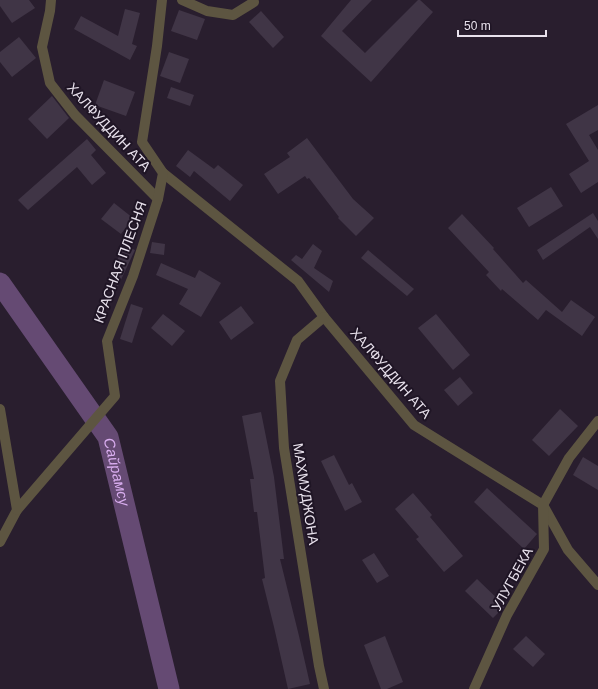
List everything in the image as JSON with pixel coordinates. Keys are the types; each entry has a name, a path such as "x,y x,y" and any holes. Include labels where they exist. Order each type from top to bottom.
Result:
{"street":[{"name":"ХАЛФУДДИН АТА","path":"51,0 42,47 50,83 75,115 158,199"},
{"path":"162,0 157,46 142,142 163,173"},
{"path":"182,0 207,11 233,15 254,2"},
{"name":"ХАЛФУДДИН АТА","path":"163,173 298,281 324,317 414,425 543,505 568,550 598,585"},
{"name":"КРАСНАЯ ПЛЕСНЯ","path":"17,510 115,396 106,341 133,276 158,199 163,173"},
{"name":"МАХМУДЖОНА","path":"324,317 297,340 280,380 284,448 324,689"},
{"path":"0,409 17,510 0,542"},
{"name":"УЛУГБЕКА","path":"474,689 507,614 544,549 543,505 568,458 598,421"}],"building":[{"path":"0,0 29,0 35,8 12,23 0,6"},
{"path":"351,0 372,0 342,31 365,53 418,0 420,0 433,12 371,82 321,36"},
{"path":"125,9 140,13 132,44 137,46 130,60 74,29 81,16 118,36"},
{"path":"179,10 205,19 197,40 171,31"},
{"path":"261,11 284,37 273,48 249,22"},
{"path":"19,37 36,58 12,77 0,62 0,52"},
{"path":"169,52 189,59 180,83 160,76"},
{"path":"104,80 135,92 126,116 95,105"},
{"path":"171,87 194,95 190,106 167,98"},
{"path":"52,96 69,118 47,139 28,119"},
{"path":"598,105 598,130 589,135 598,150 598,182 581,193 569,174 589,161 566,124"},
{"path":"307,138 353,199 374,218 356,236 338,218 339,217 309,178 307,179 305,176 278,194 264,174 290,157 287,153"},
{"path":"87,139 96,150 91,155 106,173 92,185 77,167 28,210 18,200"},
{"path":"188,150 214,169 218,165 243,185 230,201 194,171 190,177 176,166"},
{"path":"551,187 563,206 529,227 517,208"},
{"path":"114,203 133,218 121,234 101,219"},
{"path":"593,213 598,221 598,239 590,227 543,260 537,250"},
{"path":"462,214 494,248 493,249 523,283 526,280 562,312 571,300 595,317 582,336 546,310 538,320 502,289 501,291 486,275 489,272 448,228"},
{"path":"152,242 165,244 164,255 150,253"},
{"path":"313,244 322,251 314,268 333,281 329,292 291,260 296,255 302,259"},
{"path":"124,245 135,250 118,286 108,281"},
{"path":"368,250 414,289 407,296 361,258"},
{"path":"161,263 195,278 199,270 221,283 201,317 179,304 188,289 156,275"},
{"path":"131,304 143,308 132,343 120,339"},
{"path":"241,306 254,323 231,340 219,322"},
{"path":"163,314 185,331 172,346 151,328"},
{"path":"436,314 470,355 453,370 418,328"},
{"path":"460,377 473,393 458,406 444,390"},
{"path":"560,409 578,426 549,456 532,440"},
{"path":"261,412 274,477 284,559 280,559 310,684 288,689 262,579 265,578 257,512 254,512 250,479 254,479 242,416"},
{"path":"334,455 349,485 352,483 362,502 345,511 321,461"},
{"path":"583,457 598,466 598,490 573,475"},
{"path":"487,488 537,534 524,549 474,502"},
{"path":"413,493 432,515 430,517 463,556 444,572 416,539 419,537 395,509"},
{"path":"374,553 389,576 377,583 362,560"},
{"path":"477,579 505,606 493,618 465,591"},
{"path":"385,636 403,682 387,689 381,689 364,645"},
{"path":"526,636 545,654 533,667 513,649"}],"waterway":[{"name":"Сайрамсу","path":"0,283 108,437 169,689"}]}
